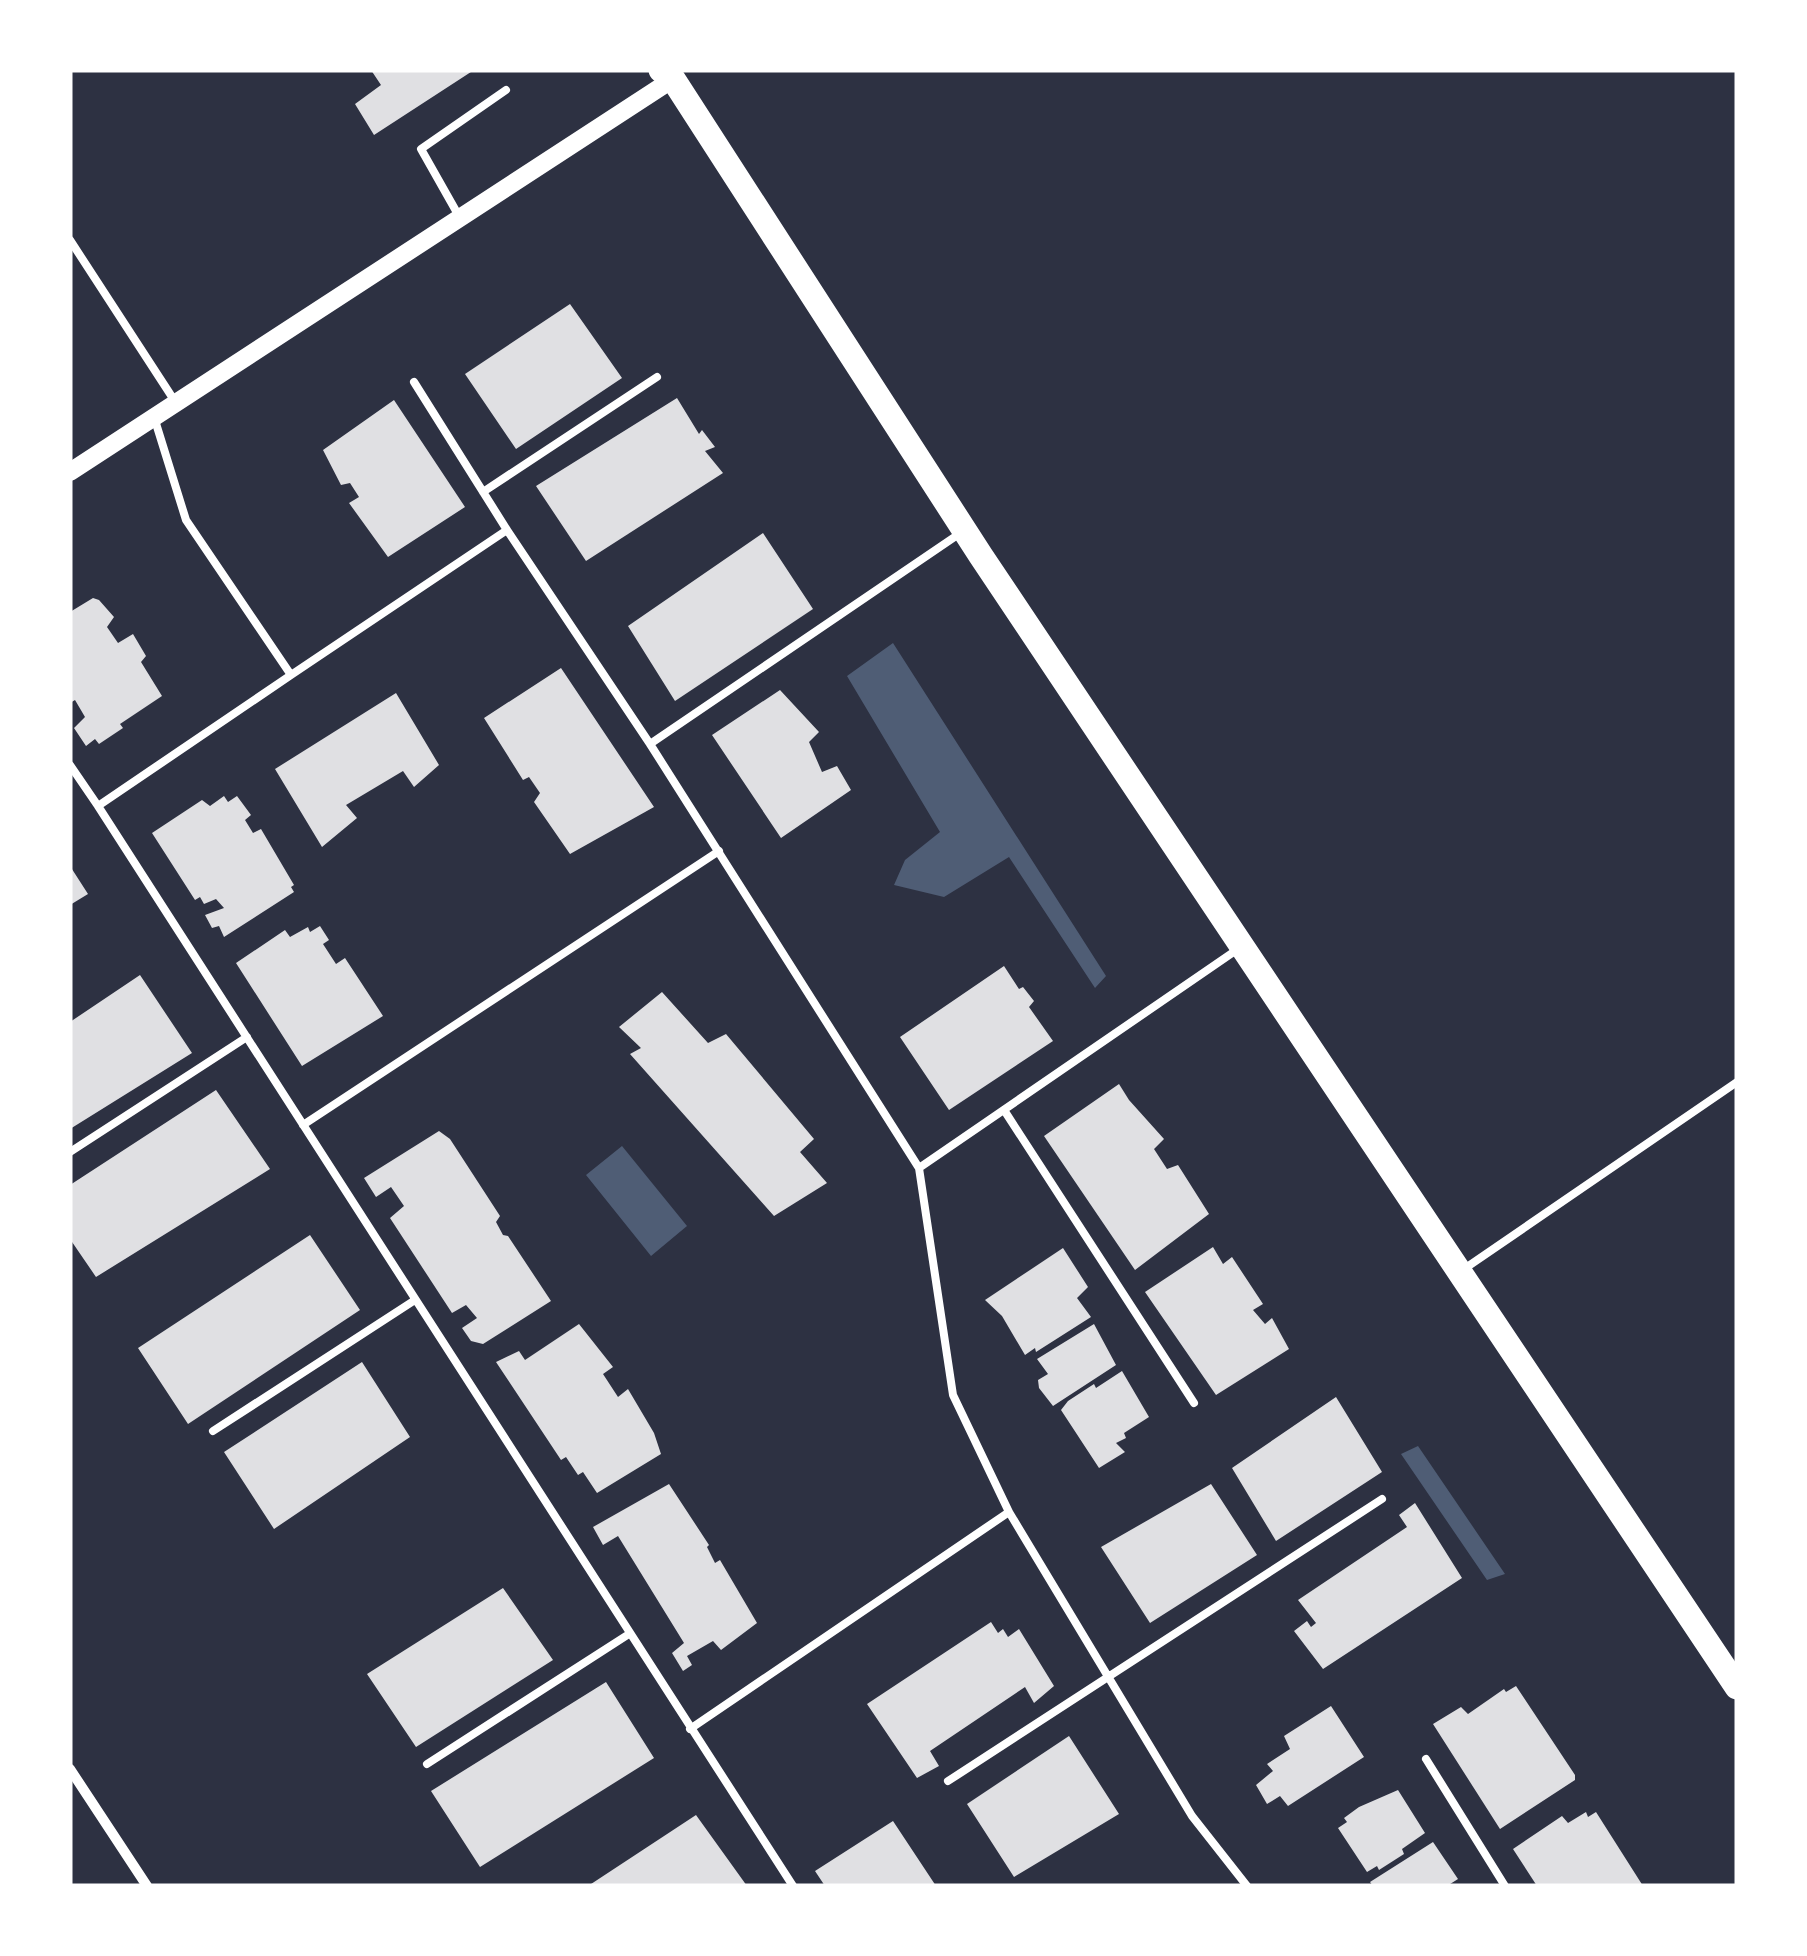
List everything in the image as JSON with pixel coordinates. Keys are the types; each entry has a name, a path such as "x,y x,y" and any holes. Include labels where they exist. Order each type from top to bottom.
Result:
{"main road":[{"path":"673,72 964,530 1737,1687"}],"street":[{"path":"70,472 460,218 673,72"},
{"path":"70,1768 147,1886"}],"lane":[{"path":"460,218 421,149 506,90"},
{"path":"70,240 176,403"},
{"path":"483,492 657,377"},
{"path":"414,382 719,851 919,1168 954,1395 1009,1512 1192,1816 1247,1886"},
{"path":"154,417 186,520 291,675"},
{"path":"98,806 507,530"},
{"path":"650,744 964,530"},
{"path":"70,765 790,1885"},
{"path":"303,1124 719,851"},
{"path":"919,1168 1241,947"},
{"path":"70,1152 247,1037"},
{"path":"1459,1273 1737,1082"},
{"path":"1004,1110 1194,1403"},
{"path":"213,1431 415,1300"},
{"path":"948,1781 1382,1499"},
{"path":"690,1728 1009,1512"},
{"path":"427,1764 630,1634"},
{"path":"1426,1759 1504,1886"}],"water":[{"path":"893,643 1106,976 1095,988 1009,857 944,897 894,885 905,860 940,832 847,676"},
{"path":"622,1146 687,1226 651,1256 586,1175"},
{"path":"1418,1446 1505,1574 1487,1580 1401,1454"}],"building":[{"path":"371,70 474,70 374,135 355,104 381,85"},
{"path":"570,304 622,378 516,449 465,374"},
{"path":"677,398 699,434 702,430 715,447 705,451 723,473 586,561 536,486"},
{"path":"394,400 465,507 388,557 349,503 359,497 350,483 341,485 323,450"},
{"path":"763,533 813,609 675,701 628,626"},
{"path":"93,598 114,617 107,627 118,643 133,634 146,656 141,662 162,696 120,724 123,728 99,744 95,739 86,746 74,728 85,717 75,700 70,703 70,612"},
{"path":"561,668 654,807 570,854 534,802 540,793 529,777 523,780 484,718"},
{"path":"780,690 819,732 809,742 822,772 837,766 851,790 781,838 712,735"},
{"path":"396,693 439,765 414,787 403,771 346,805 357,818 322,847 275,769"},
{"path":"224,796 228,802 237,796 251,815 245,820 253,833 261,829 294,885 294,892 224,937 219,926 212,928 205,915 224,908 216,899 204,904 200,897 195,900 152,833 202,800 210,806"},
{"path":"70,866 88,894 70,905"},
{"path":"320,926 329,940 323,944 336,964 345,958 383,1016 302,1066 236,963 285,930 290,937 308,927 310,932"},
{"path":"1004,966 1019,989 1023,987 1034,1001 1029,1007 1053,1041 949,1110 900,1037"},
{"path":"140,975 192,1053 70,1129 70,1022"},
{"path":"662,992 708,1043 726,1034 814,1139 800,1152 827,1183 774,1216 630,1054 641,1048 619,1027"},
{"path":"1119,1084 1164,1139 1154,1149 1167,1169 1178,1165 1209,1214 1135,1270 1044,1136"},
{"path":"216,1090 270,1169 96,1277 70,1239 70,1185"},
{"path":"439,1131 450,1139 500,1216 496,1222 503,1235 508,1236 551,1301 483,1344 471,1341 462,1328 477,1318 466,1305 452,1313 390,1218 404,1206 391,1187 376,1197 364,1178"},
{"path":"310,1235 360,1310 188,1424 138,1348"},
{"path":"1213,1247 1223,1264 1232,1257 1263,1304 1253,1310 1265,1324 1272,1318 1289,1349 1216,1395 1145,1292"},
{"path":"1063,1248 1088,1287 1077,1298 1091,1317 1025,1355 1002,1316 985,1300"},
{"path":"579,1324 613,1367 603,1374 618,1397 628,1389 654,1433 661,1454 597,1493 583,1472 578,1475 566,1457 561,1460 496,1362 519,1351 525,1360"},
{"path":"1094,1324 1116,1365 1053,1406 1039,1388 1038,1380 1048,1374 1037,1359"},
{"path":"362,1362 410,1437 274,1529 224,1452"},
{"path":"1122,1371 1149,1417 1116,1443 1125,1452 1099,1468 1061,1410 1094,1384 1096,1388"},
{"path":"1336,1397 1382,1472 1276,1541 1232,1468"},
{"path":"669,1484 709,1545 715,1563 720,1560 757,1623 721,1650 713,1641 687,1656 692,1665 683,1671 672,1653 684,1643 618,1536 603,1545 593,1527"},
{"path":"1211,1484 1257,1555 1150,1623 1101,1547"},
{"path":"1415,1503 1462,1578 1323,1669 1294,1631 1307,1621 1311,1627 1316,1623 1298,1600 1407,1527 1399,1515"},
{"path":"503,1588 553,1660 416,1747 367,1674"},
{"path":"991,1622 998,1633 1003,1629 1008,1637 1019,1629 1054,1686 1034,1703 1025,1687 930,1751 939,1766 917,1778 867,1704"},
{"path":"606,1682 654,1758 480,1867 431,1791"},
{"path":"1516,1686 1575,1780 1500,1829 1433,1724 1461,1707 1468,1714 1504,1689 1506,1692"},
{"path":"1331,1706 1364,1757 1288,1806 1280,1796 1267,1804 1256,1785 1273,1771 1267,1764 1290,1749 1284,1736"},
{"path":"1069,1736 1119,1814 1014,1877 967,1804"},
{"path":"1398,1790 1425,1833 1402,1849 1404,1854 1379,1870 1377,1866 1367,1872 1338,1828 1359,1807"},
{"path":"1586,1812 1588,1817 1596,1812 1643,1886 1537,1886 1513,1849 1562,1816 1568,1823"},
{"path":"696,1815 747,1886 588,1886"},
{"path":"893,1821 936,1886 825,1886 815,1871"},
{"path":"1433,1842 1458,1879 1447,1886 1373,1886 1370,1882"}]}
